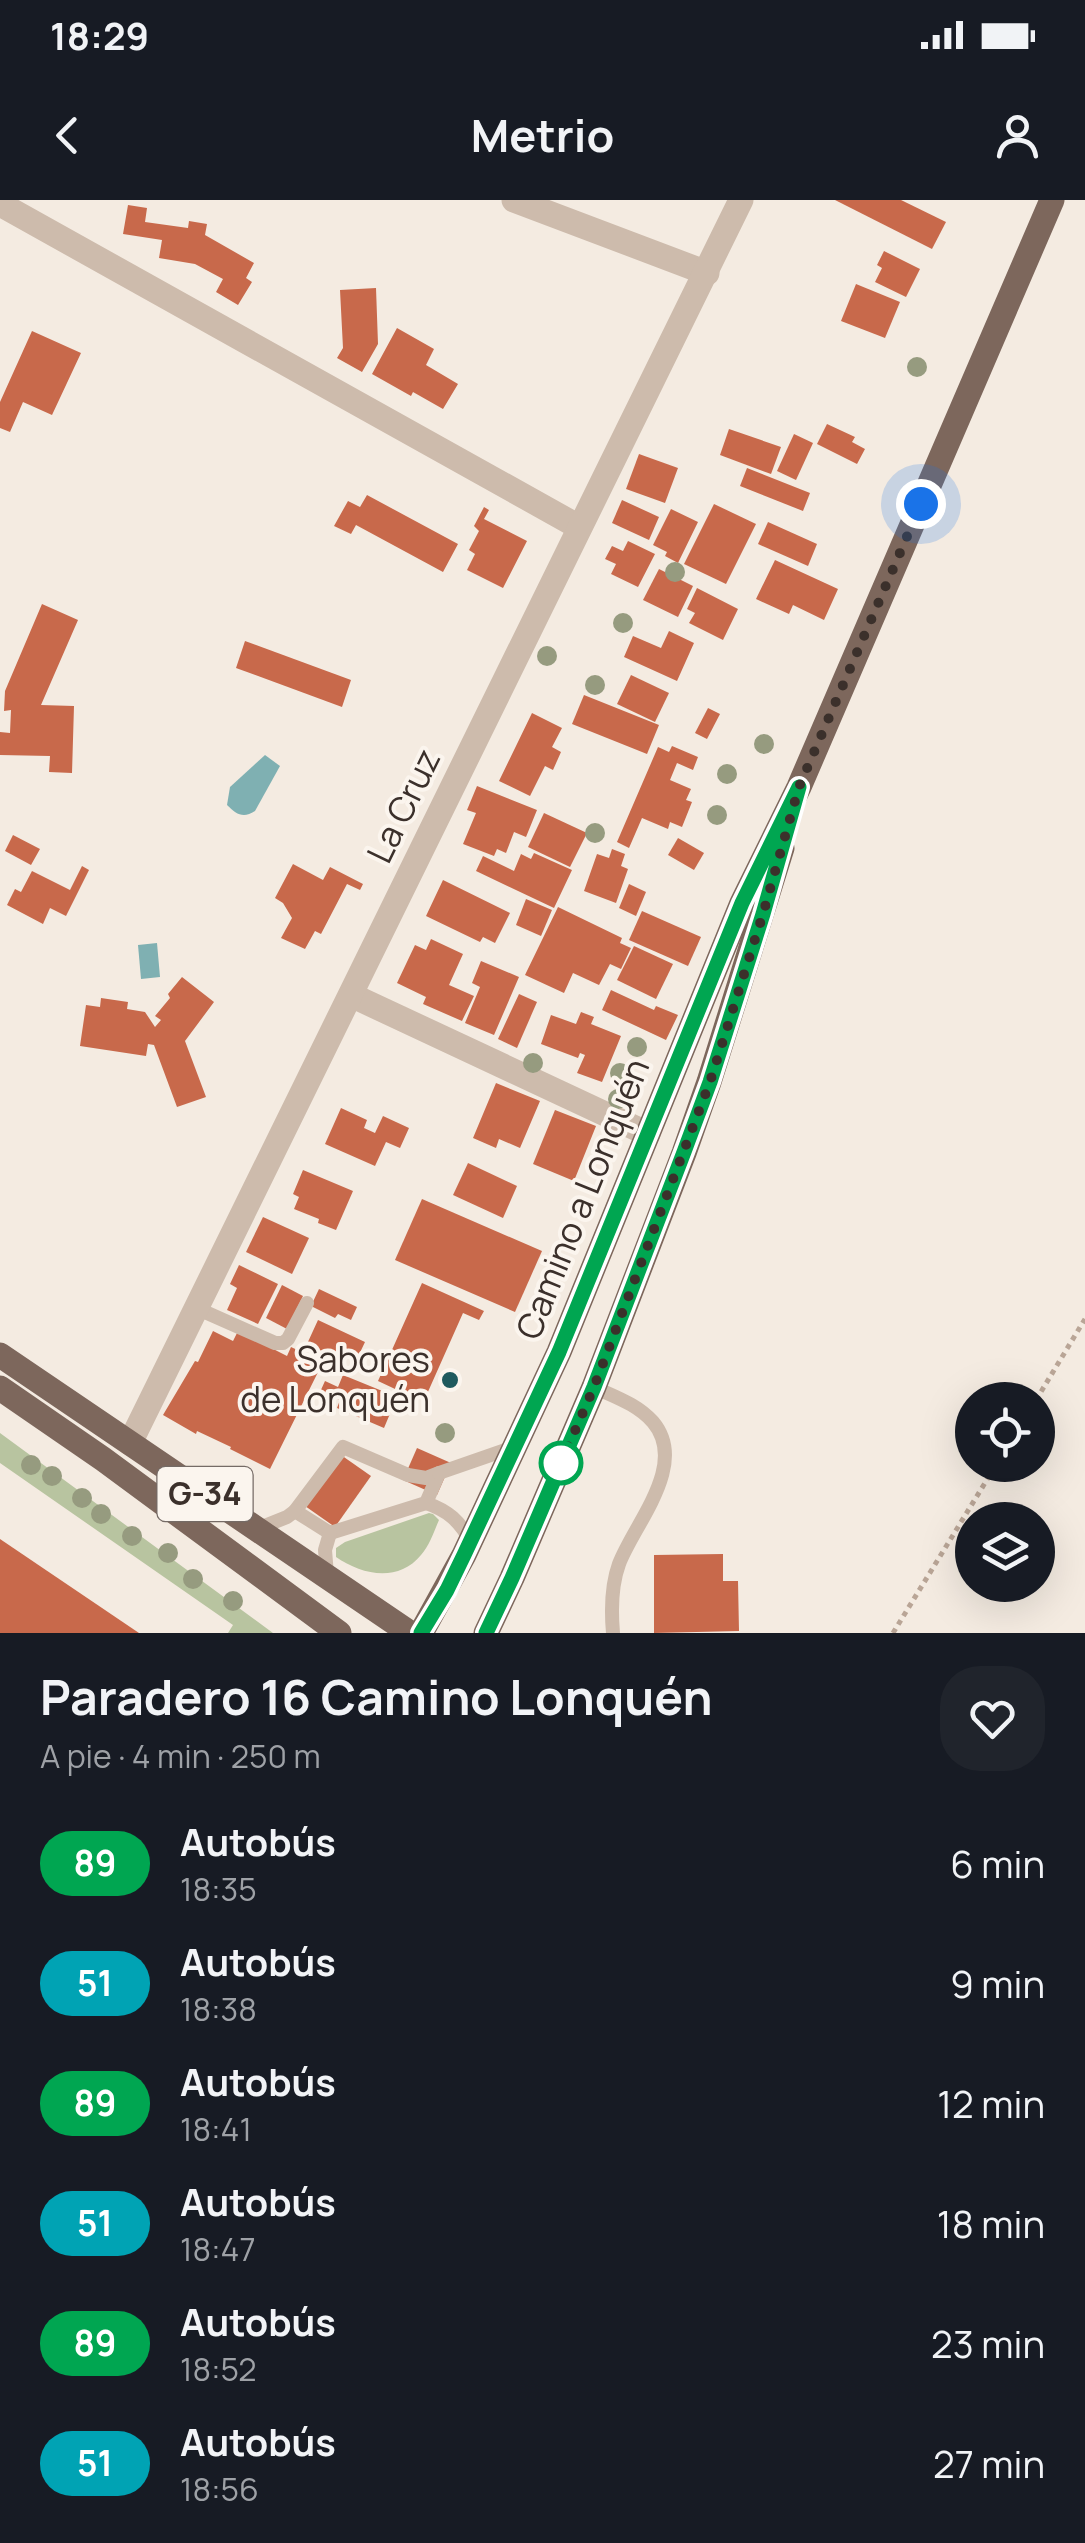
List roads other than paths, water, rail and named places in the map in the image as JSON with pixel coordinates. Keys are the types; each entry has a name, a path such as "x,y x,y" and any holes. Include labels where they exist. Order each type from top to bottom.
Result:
{"main road":[{"name":"Camino a Lonquén","path":"421,1633 472,1541 559,1352 742,903 799,787 1052,200"},
{"name":"Camino a Lonquén","path":"486,1633 594,1387 710,1082 799,787"},
{"name":"G-34","path":"0,1354 410,1633"},
{"name":"G-34","path":"0,1388 339,1633"}],"street":[{"path":"514,200 707,273"},
{"name":"La Cruz","path":"130,1443 741,200"},
{"path":"0,204 580,528"},
{"path":"350,995 648,1134"}],"lane":[{"path":"196,1308 283,1343 307,1302"},
{"path":"594,1387 632,1404 646,1415 656,1426 664,1452 660,1481 615,1577 613,1633"},
{"path":"257,1528 295,1512 344,1447 408,1475 426,1478 514,1447"},
{"path":"426,1503 440,1473"},
{"path":"330,1534 426,1503 456,1518 472,1541"},
{"path":"295,1512 330,1534"},
{"path":"327,1576 325,1550 330,1534"}],"water":[{"path":"265,755 280,766 255,811 247,815 237,813 227,805 230,787"},
{"path":"157,943 160,977 141,979 138,945"}],"place":[{"name":"Sabores de Lonquén","path":"450,1380"}]}
